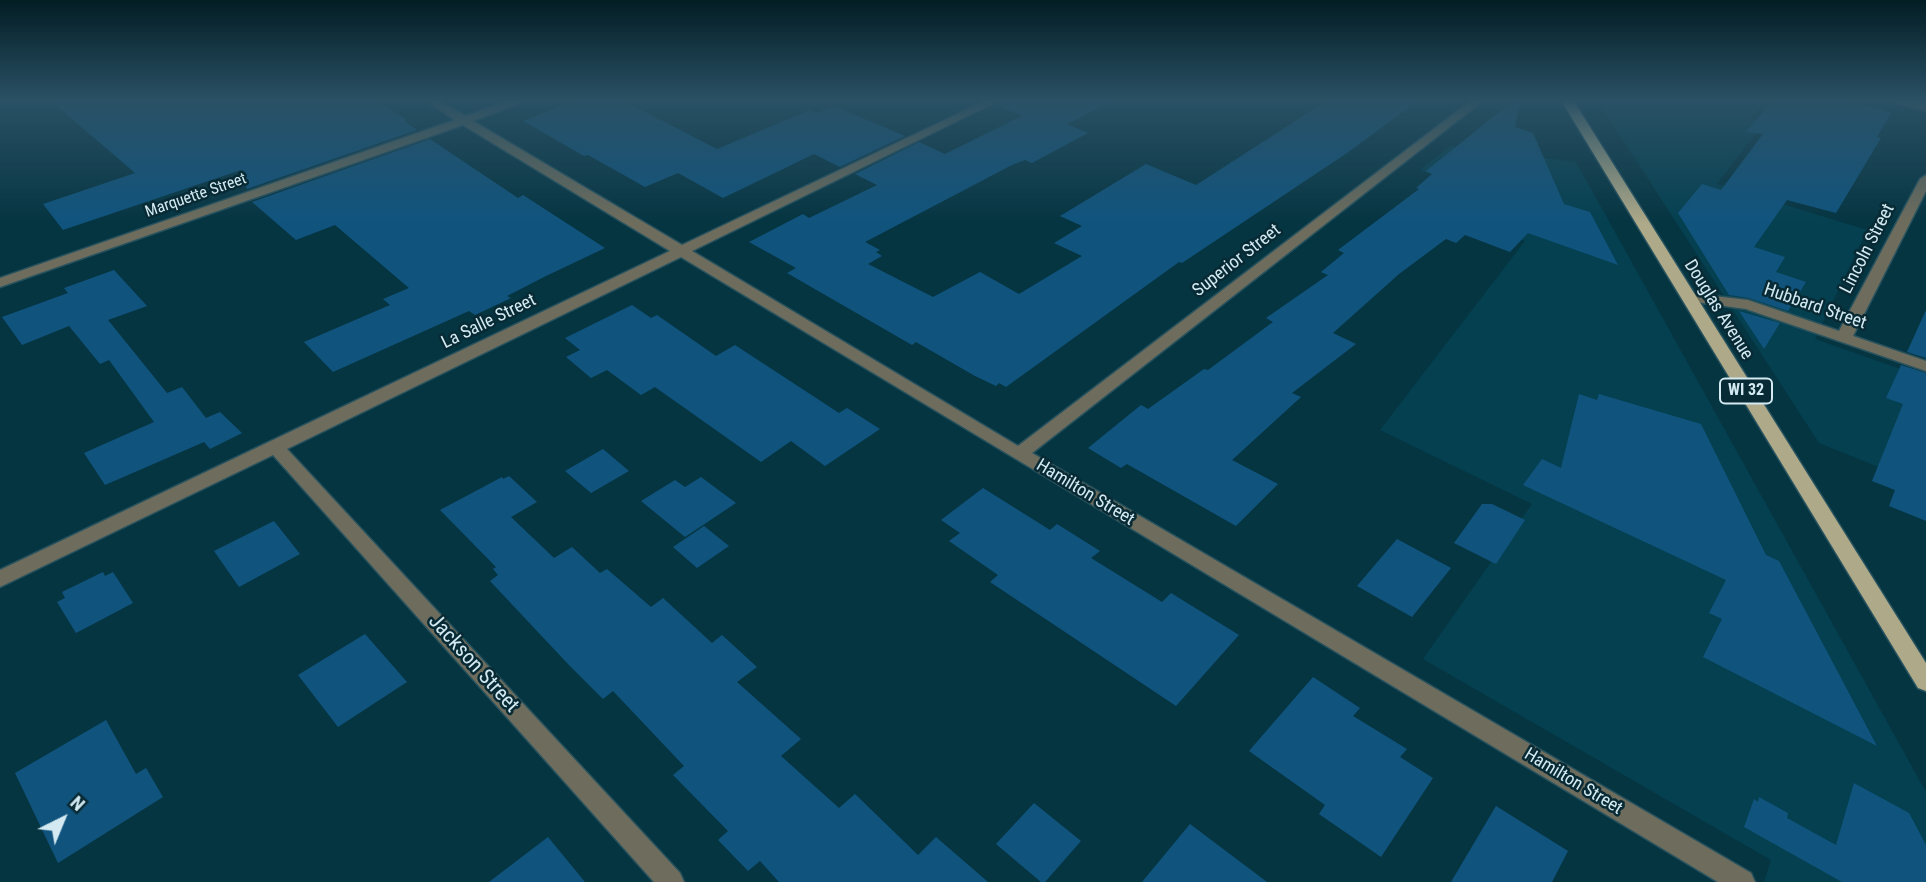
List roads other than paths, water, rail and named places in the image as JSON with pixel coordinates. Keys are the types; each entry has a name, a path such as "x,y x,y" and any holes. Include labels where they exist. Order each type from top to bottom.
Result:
{"main road":[{"name":"Douglas Avenue","path":"1591,141 1926,682"}],"street":[{"name":"Marquette Street","path":"0,283 404,141"},
{"name":"Hamilton Street","path":"499,141 1019,454 1742,882"},
{"name":"La Salle Street","path":"0,579 909,141"},
{"name":"Superior Street","path":"1019,454 1426,141"},
{"name":"Lincoln Street","path":"1844,337 1926,179"},
{"name":"Hubbard Street","path":"1688,297 1748,305 1926,366"},
{"name":"Jackson Street","path":"275,447 671,882"}]}
